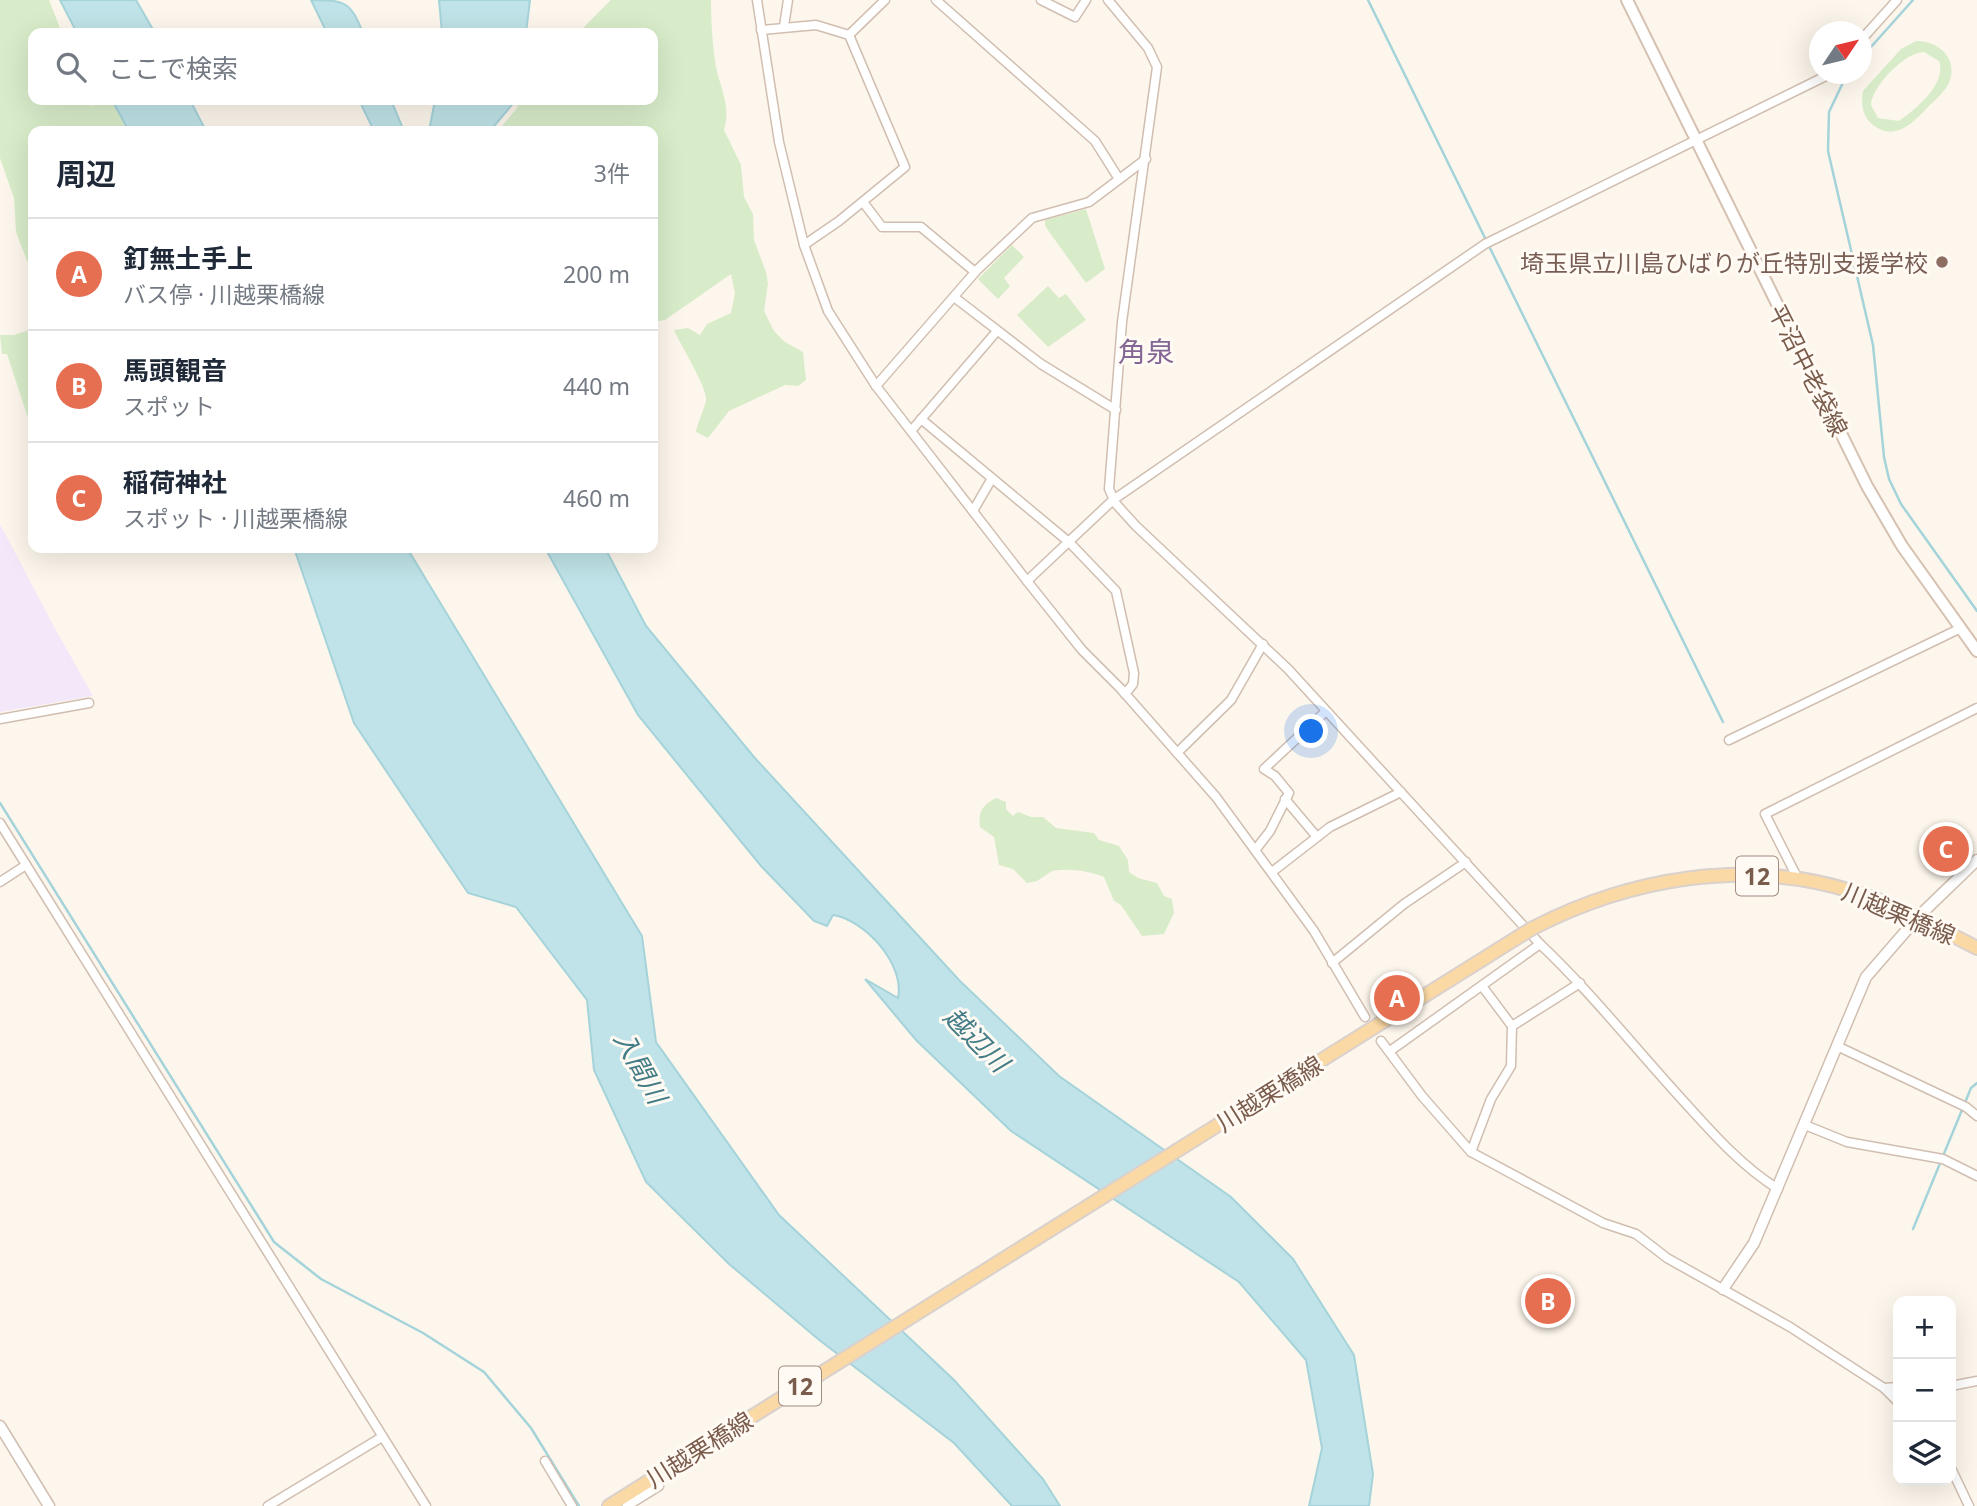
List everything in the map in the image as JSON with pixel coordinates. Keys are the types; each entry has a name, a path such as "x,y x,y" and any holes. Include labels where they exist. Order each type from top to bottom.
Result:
{"main road":[{"name":"平沼中老袋線","path":"1627,0 1867,486 1902,546 1977,650"},
{"name":"川越栗橋線","path":"609,1506 1528,931 1591,902 1677,879 1741,875 1798,879 1853,891 1918,917 1977,948"}],"street":[{"path":"757,0 779,142 804,245 828,311 876,386 1027,581 1083,650 1177,752 1256,849 1365,1017"},
{"path":"783,26 788,0"},
{"path":"849,36 885,0"},
{"path":"936,0 1009,69 1095,141 1119,179"},
{"path":"1041,0 1075,17 1086,0"},
{"path":"1108,0 1148,48 1157,67 1122,322 1109,489 1113,500 1136,526 1264,644 1539,944 1580,983 1737,1159 1778,1189"},
{"path":"1872,27 1897,0"},
{"path":"761,30 816,25 849,36 905,167 804,245"},
{"path":"1027,581 1113,500 1485,244 1810,84"},
{"path":"876,386 975,272 1032,218 1089,202 1146,159"},
{"path":"863,202 882,228 921,227 975,272"},
{"path":"954,297 1041,364 1116,410"},
{"path":"911,431 997,331"},
{"path":"921,419 991,480 1070,542 1119,597 1134,673 1133,684 1125,694"},
{"path":"973,511 991,480"},
{"path":"1728,740 1961,628"},
{"path":"1177,752 1231,700 1264,644"},
{"path":"0,719 89,703"},
{"path":"1798,879 1765,814 1977,708"},
{"path":"1256,849 1270,831 1289,793 1275,776 1264,769 1326,711"},
{"path":"1272,872 1317,837 1401,792"},
{"path":"1285,799 1317,837"},
{"path":"0,823 426,1506"},
{"path":"1723,1289 1748,1255 1866,977 1918,917 1977,860"},
{"path":"1332,963 1404,904 1466,862"},
{"path":"0,882 26,865"},
{"path":"1390,1051 1539,944"},
{"path":"1512,1026 1580,983"},
{"path":"1471,1152 1491,1099 1511,1066 1512,1026 1482,986"},
{"path":"1381,1041 1422,1096 1471,1152 1603,1223 1636,1234 1667,1258 1790,1327 1884,1388 1893,1397"},
{"path":"1837,1046 1966,1107 1977,1116"},
{"path":"1805,1125 1847,1142 1943,1159 1977,1176"},
{"path":"1956,1385 1977,1381"},
{"path":"1884,1388 1893,1387"},
{"path":"0,1426 49,1506"},
{"path":"268,1506 382,1437"},
{"path":"545,1461 572,1506"},
{"path":"1956,1479 1969,1506"},
{"path":"627,1506 659,1486"}],"shaded area":[{"path":"0,524 52,623 93,696 0,712"}],"green space":[{"path":"0,0 49,0 60,28 28,28 28,105 114,105 125,126 28,126 28,263 16,232 14,198 0,158"},
{"path":"611,0 711,0 715,61 726,112 724,130 741,165 744,197 753,214 754,240 766,272 768,283 764,311 774,331 785,342 803,352 806,380 798,386 785,385 729,411 708,438 696,432 706,400 705,394 674,330 688,328 700,335 707,324 731,313 735,293 731,274 665,320 658,321 658,126 502,126 517,105 658,105 658,28 583,28"},
{"path":"1916,41 1939,48 1949,59 1951,67 1949,83 1919,117 1905,127 1890,132 1873,125 1864,114 1863,91 1901,49","holes":["1924,52 1939,61 1940,70 1934,87 1914,110 1899,121 1878,118 1871,105 1873,97 1883,80 1899,64 1916,53"]},
{"path":"1086,209 1105,269 1086,283 1045,226 1045,220"},
{"path":"1012,245 1024,257 1004,278 1010,286 998,299 978,279"},
{"path":"1048,286 1059,298 1066,294 1086,320 1048,347 1017,315"},
{"path":"28,331 28,418 7,354 2,354 0,335 14,335"},
{"path":"996,798 1006,802 1006,809 1013,816 1018,812 1031,817 1043,817 1056,828 1094,833 1099,840 1119,846 1128,860 1129,872 1138,878 1157,883 1164,896 1172,899 1174,913 1164,934 1142,936 1121,905 1114,901 1104,877 1079,871 1058,870 1027,883 1013,869 999,865 994,837 980,827 980,813 987,803"}],"water":[{"path":"60,0 136,0 152,28 74,28"},
{"path":"311,0 345,4 361,28 325,28"},
{"path":"439,0 530,0 527,28 442,28"},
{"path":"115,105 193,105 203,126 126,126"},
{"path":"361,105 393,105 402,126 372,126"},
{"path":"434,105 512,105 494,126 430,126"},
{"name":"入間川","path":"296,553 410,553 642,936 656,1042 779,1215 954,1380 1043,1479 1060,1506 1012,1506 954,1443 818,1339 729,1264 646,1182 594,1070 587,1000 516,907 468,893 354,723"},
{"name":"越辺川","path":"548,553 608,553 646,626 754,757 959,980 1059,1076 1231,1197 1293,1259 1354,1355 1373,1474 1369,1506 1309,1506 1322,1448 1306,1360 1239,1282 1011,1131 916,1040 865,979 898,998 899,985 895,971 880,946 858,925 845,919 833,915 827,926 814,921 761,866 638,715"}],"waterway":[{"path":"1368,0 1723,722"},
{"path":"1872,46 1913,0"},
{"path":"1842,84 1829,112 1828,151 1873,345 1884,457 1889,479 1901,504 1977,611"},
{"path":"0,803 274,1242 321,1279 423,1333 484,1372 531,1428 579,1506"},
{"path":"1913,1229 1971,1088 1977,1083"}],"place":[{"name":"埼玉県立川島ひばりが丘特別支援学校","path":"1942,262"},
{"name":"稲荷神社","path":"1946,849"},
{"name":"釘無土手上","path":"1397,998"},
{"name":"馬頭観音","path":"1548,1301"}],"district":[{"name":"角泉","path":"1146,351"}]}
